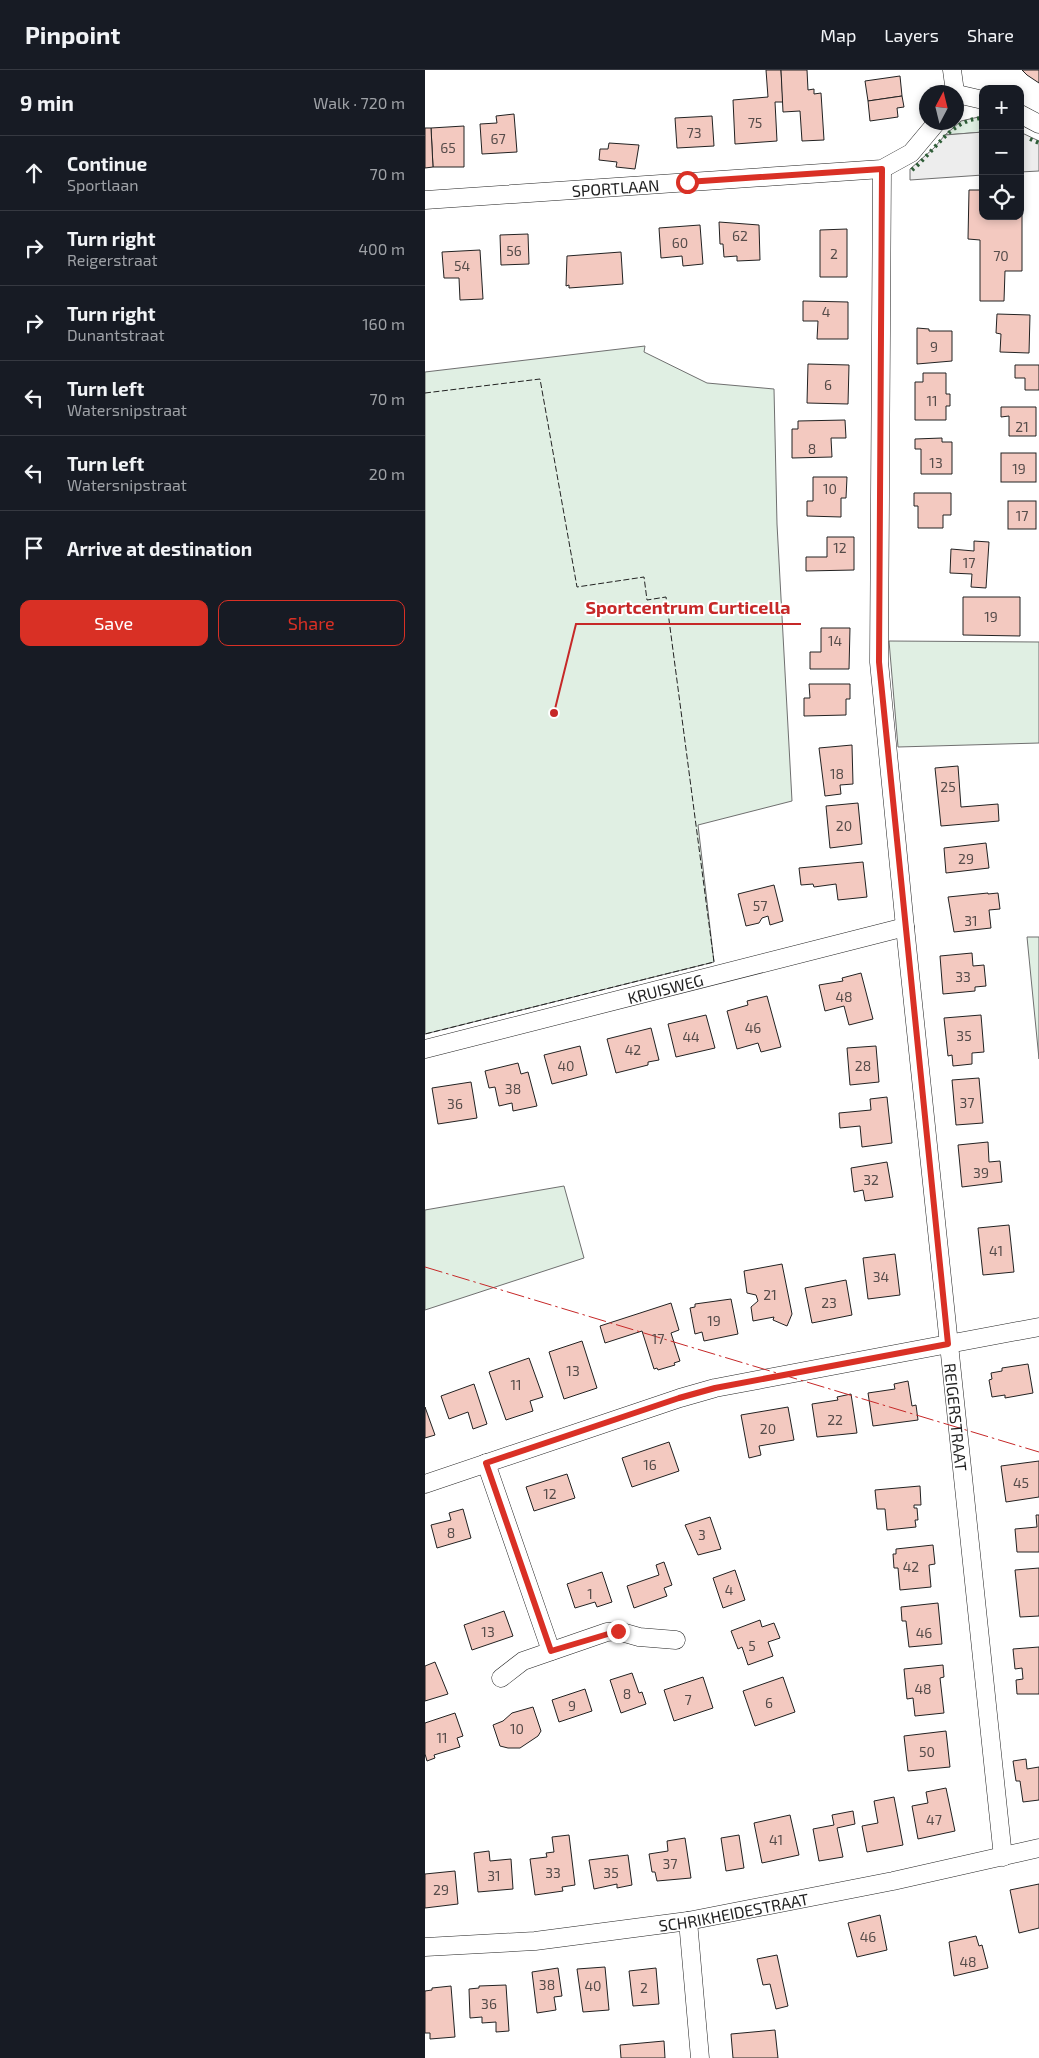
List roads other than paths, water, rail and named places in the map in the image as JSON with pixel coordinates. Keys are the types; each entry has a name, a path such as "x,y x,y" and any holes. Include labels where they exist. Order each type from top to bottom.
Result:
{"street":[{"path":"953,70 955,85"},
{"path":"964,95 979,99"},
{"path":"1024,116 1039,124"},
{"name":"SPORTLAAN","path":"425,200 882,169 911,153 930,130"},
{"name":"REIGERSTRAAT","path":"882,169 879,662 948,1344 1003,1857"},
{"name":"KRUISWEG","path":"425,1049 905,928"},
{"path":"425,1484 679,1398 715,1388 1039,1327"},
{"path":"486,1463 551,1651"},
{"path":"501,1678 523,1661 618,1631 639,1638 676,1640"},
{"name":"SCHRIKHEIDESTRAAT","path":"425,1947 535,1941 688,1921 893,1881 1039,1848"},
{"path":"688,1921 700,2058"}],"place":[{"name":"Sportcentrum Curticella","path":"554,713"}]}
